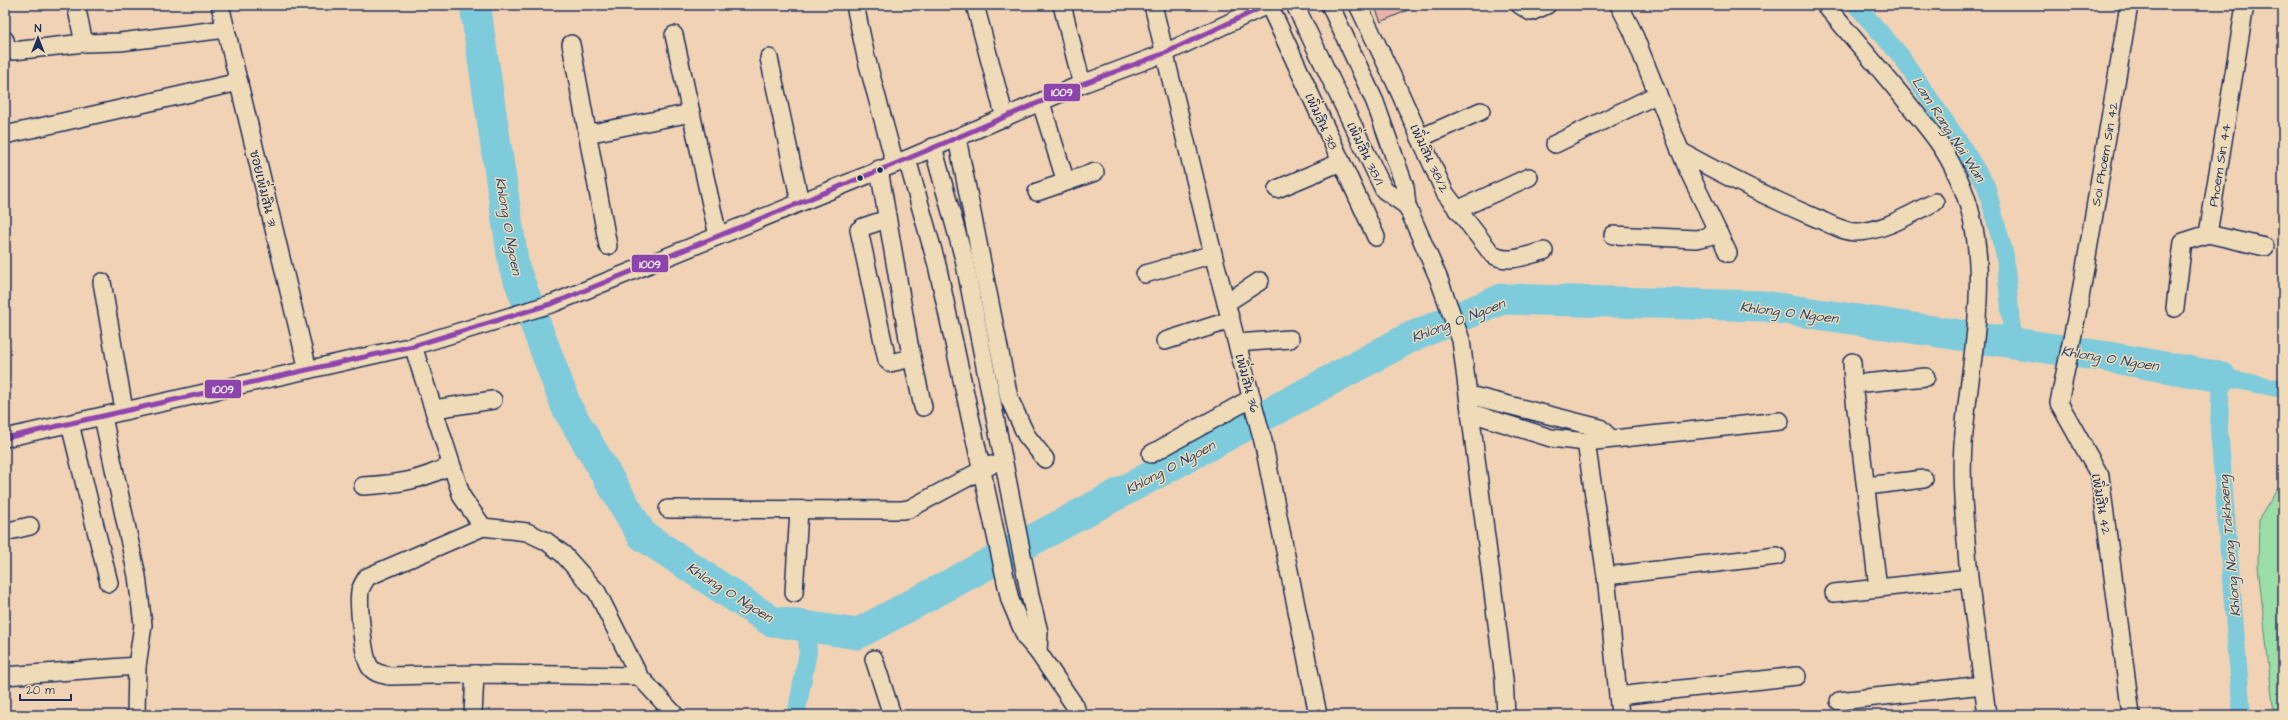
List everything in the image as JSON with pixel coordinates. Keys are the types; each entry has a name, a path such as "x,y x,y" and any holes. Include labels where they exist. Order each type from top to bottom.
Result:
{"street":[{"path":"76,5 84,43"},
{"name":"ซอยเพิ่มสิน 31","path":"220,5 308,370"},
{"path":"855,5 866,57 894,164 937,265 1010,600 1026,638 1038,652 1075,706 1078,715"},
{"path":"975,5 1005,118"},
{"path":"1062,5 1082,84"},
{"name":"เพิ่มสิน 36","path":"1153,5 1213,254 1263,441 1318,715"},
{"path":"5,438 413,346 554,303 957,138 1082,84 1165,53 1265,5"},
{"name":"เพิ่มสิน 38","path":"1265,5 1376,237"},
{"name":"เพิ่มสิน 38/1","path":"1295,5 1384,190 1407,206"},
{"name":"เพิ่มสิน 38/1","path":"1330,5 1375,102 1405,187 1407,206"},
{"name":"เพิ่มสิน 38/2","path":"1358,5 1445,193 1457,210 1492,254 1499,259 1507,260 1544,251"},
{"path":"1520,5 1531,12 1547,5"},
{"path":"1619,5 1632,30 1680,151 1728,253"},
{"path":"1825,5 1926,126 1953,167 1968,201 1976,238 1979,316 1963,445 1969,578 1987,715"},
{"name":"Soi Phoem Sin 42","path":"2079,304 2129,5"},
{"name":"Phoem Sin 44","path":"2208,234 2245,5"},
{"path":"5,40 6,46 13,51 84,43 120,42 226,29"},
{"path":"674,35 718,236"},
{"path":"571,44 608,246"},
{"path":"769,58 800,202"},
{"path":"5,135 239,82"},
{"path":"1555,144 1658,94"},
{"path":"1041,103 1066,182"},
{"path":"1420,138 1481,111"},
{"path":"587,134 691,113"},
{"path":"1362,146 1387,137"},
{"path":"957,138 1009,398 1026,435 1045,459"},
{"path":"933,147 964,258 1014,506 1030,596 1039,632 1038,652"},
{"path":"1680,151 1723,175 1780,203 1834,226 1856,232 1880,227 1935,202"},
{"path":"1277,190 1341,162"},
{"path":"894,164 887,218 912,358 923,407"},
{"path":"1037,192 1095,172"},
{"path":"1457,210 1528,177"},
{"path":"1407,206 1438,277 1461,340 1504,679 1506,715"},
{"path":"887,218 859,230 887,360 890,363 912,358"},
{"path":"1613,235 1696,239 1719,234"},
{"path":"2175,308 2183,242 2208,234 2265,247"},
{"path":"1145,274 1213,254"},
{"path":"1226,303 1260,281"},
{"path":"102,282 124,410"},
{"name":"เพิ่มสิน 42","path":"2079,304 2059,403 2100,476 2131,715"},
{"path":"1165,341 1231,320"},
{"path":"1237,343 1290,339"},
{"path":"413,346 462,498 483,526"},
{"path":"1852,362 1853,384 1878,588"},
{"path":"1853,384 1926,377"},
{"path":"1468,395 1600,428 1610,438"},
{"path":"434,409 493,400"},
{"path":"1151,454 1253,400"},
{"path":"1471,413 1551,438 1586,442 1610,438 1780,421"},
{"path":"103,417 137,576 143,625 136,666 136,715"},
{"path":"70,424 109,583"},
{"path":"1586,442 1606,576 1620,715"},
{"path":"668,509 909,509 981,469 1004,460"},
{"path":"363,486 402,484 429,476 451,465"},
{"path":"1866,486 1924,479"},
{"path":"794,593 798,510"},
{"path":"5,532 30,526"},
{"path":"639,676 475,674 389,676 377,673 370,668 366,660 360,591 367,577 483,526 527,532 546,541 563,554 597,592 639,676 675,715"},
{"path":"1606,576 1777,556"},
{"path":"1834,593 1969,578"},
{"path":"874,659 892,715"},
{"path":"5,676 136,666"},
{"path":"473,715 475,674"},
{"path":"1618,696 1797,676"},
{"path":"1839,701 1983,685"}],"green space":[{"path":"2283,480 2283,715 2274,715 2258,566 2259,519"}],"building":[{"path":"1374,5 1419,5 1381,22"}],"waterway":[{"name":"Khlong O Ngoen","path":"475,5 514,267 567,408 642,535 771,621 857,634 1409,338 1502,299 1764,306 2108,357 2221,377"},
{"name":"Lam Rang Nai Wan","path":"1856,5 1900,55 1960,143 1986,186 2005,256 2013,343"},
{"name":"Khlong Nong Takhaeng","path":"2242,715 2219,429 2221,377 2283,389"},
{"path":"796,715 808,652 806,626"}],"transit line":[{"name":"1009","path":"5,438 413,346 554,303 907,159 1082,84 1165,53 1267,5"}]}
